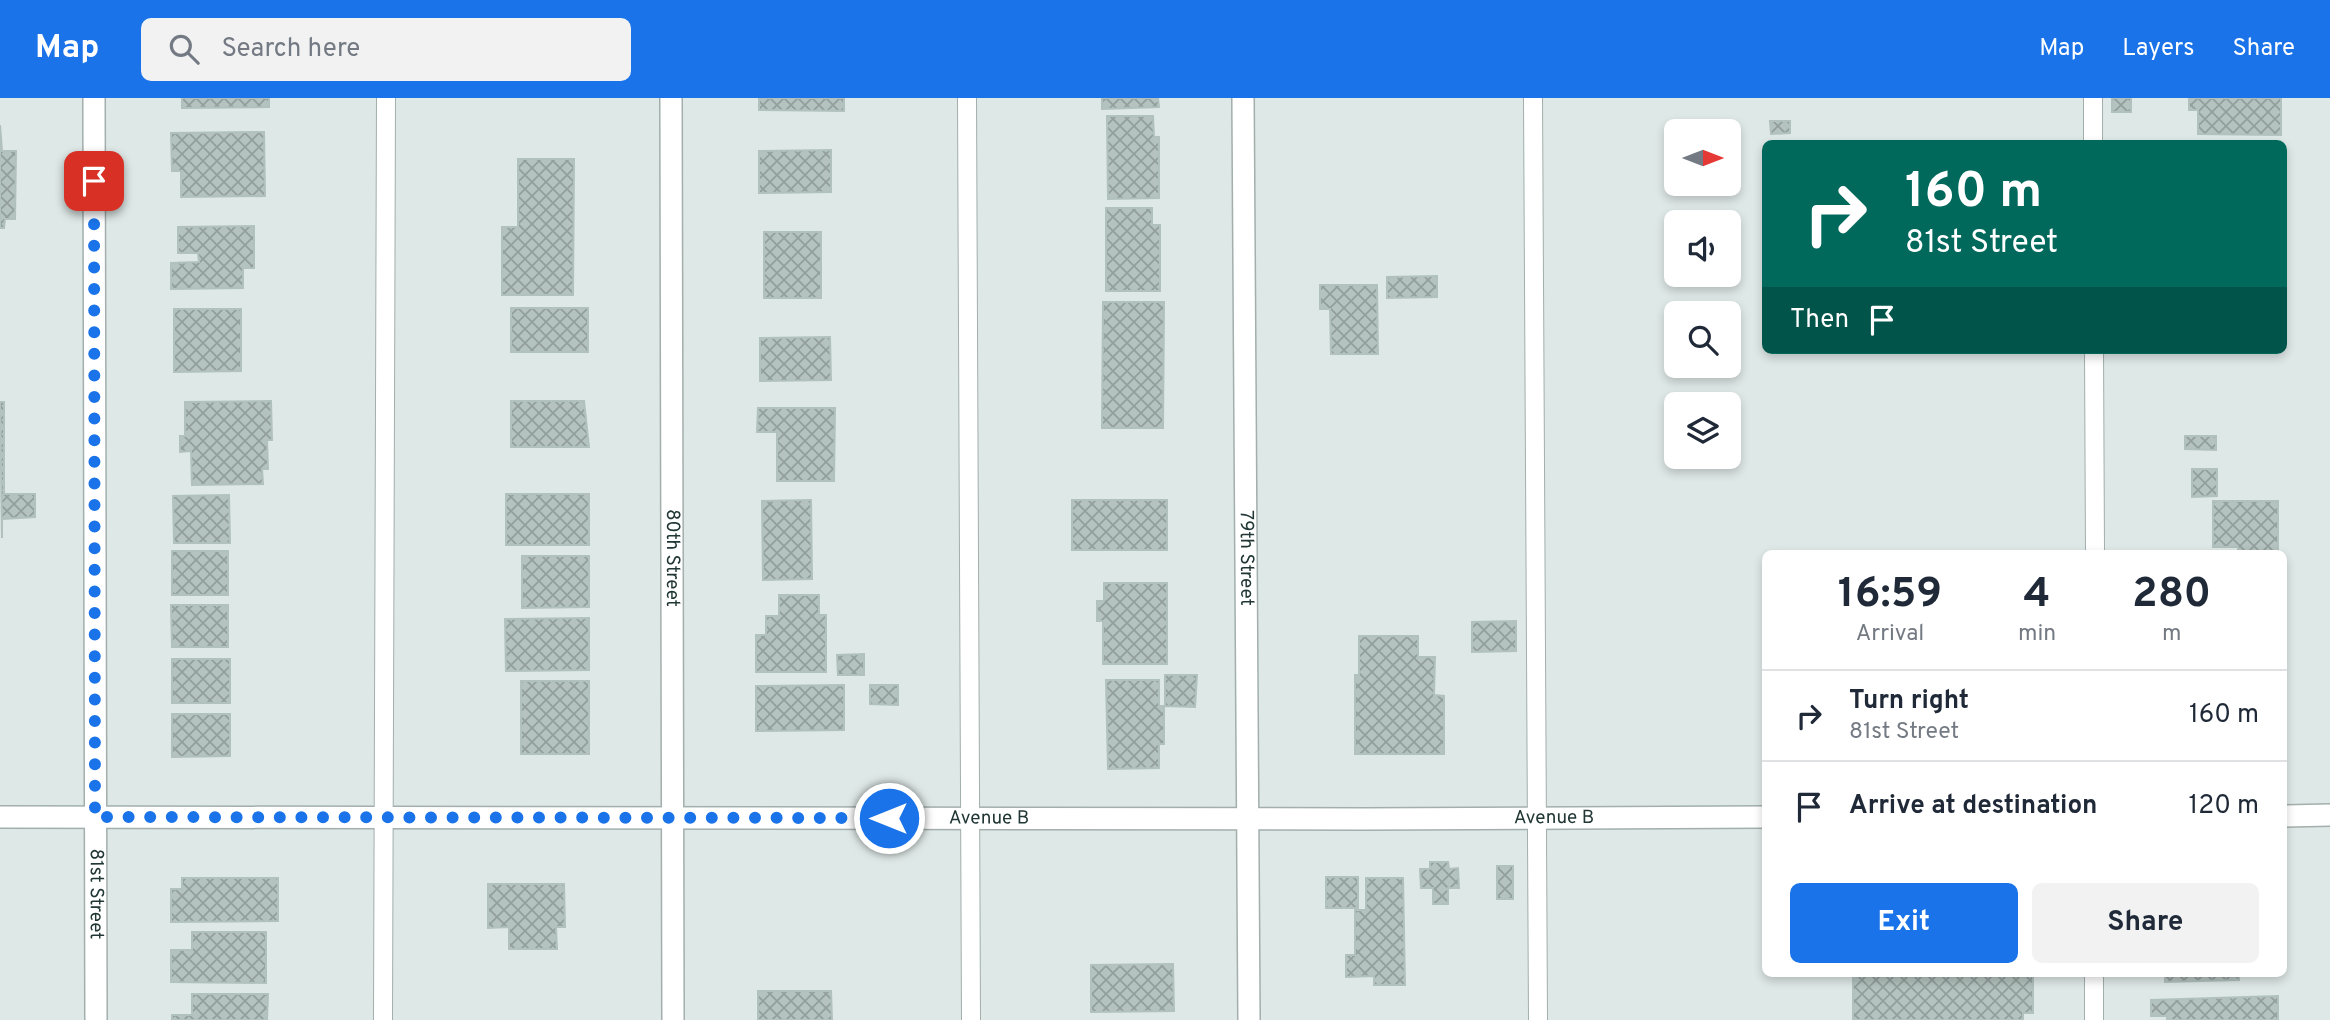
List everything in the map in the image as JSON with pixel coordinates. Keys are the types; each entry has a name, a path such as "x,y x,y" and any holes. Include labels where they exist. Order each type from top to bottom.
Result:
{"street":[{"name":"81st Street","path":"93,98 96,1020"},
{"name":"80th Street","path":"671,98 673,1020"},
{"name":"79th Street","path":"1243,98 1249,1020"},
{"path":"2287,816 2330,815"},
{"name":"Avenue B","path":"0,817 1762,817"}],"lane":[{"path":"383,1020 386,98"},
{"path":"967,98 971,1020"},
{"path":"1533,98 1538,1020"},
{"path":"2093,98 2093,140"},
{"path":"2094,354 2095,550"},
{"path":"2094,977 2094,1020"}],"building":[{"path":"182,98 269,98 269,107 182,108"},
{"path":"759,98 844,98 844,111 759,110"},
{"path":"1102,98 1158,98 1159,107 1102,109"},
{"path":"2112,98 2131,98 2131,112 2112,112"},
{"path":"2189,98 2281,98 2281,135 2198,134 2198,110 2189,110"},
{"path":"1107,116 1153,116 1154,137 1159,137 1159,198 1108,199"},
{"path":"1770,121 1790,121 1790,133 1771,134"},
{"path":"0,125 2,151 16,151 15,219 5,219 4,228 0,228"},
{"path":"264,132 265,196 181,197 181,171 172,171 171,133"},
{"path":"831,150 831,192 759,193 759,151"},
{"path":"518,159 574,159 573,295 502,295 502,227 518,227"},
{"path":"1106,208 1152,208 1152,225 1160,225 1160,291 1106,291"},
{"path":"254,226 254,268 243,268 243,288 171,289 171,263 199,262 198,253 178,253 178,227"},
{"path":"764,232 821,232 821,298 764,298"},
{"path":"1437,276 1437,297 1387,298 1387,277"},
{"path":"1320,285 1377,285 1378,354 1331,354 1330,309 1320,309"},
{"path":"1103,302 1164,302 1163,428 1102,428"},
{"path":"511,308 588,308 588,352 511,352"},
{"path":"174,309 241,309 241,371 174,372"},
{"path":"830,337 831,380 760,381 760,338"},
{"path":"271,401 272,440 267,440 268,469 262,469 263,484 192,485 191,451 180,452 180,436 185,436 185,402"},
{"path":"511,401 584,401 589,447 511,447"},
{"path":"0,402 4,402 4,494 35,494 35,517 2,519 2,538"},
{"path":"758,408 835,408 834,481 777,481 777,432 757,432"},
{"path":"2185,436 2216,436 2216,450 2185,449"},
{"path":"2192,469 2217,469 2217,496 2192,497"},
{"path":"506,494 589,494 589,545 506,545"},
{"path":"229,495 230,543 174,543 173,496"},
{"path":"811,500 812,579 763,580 762,501"},
{"path":"1072,500 1167,500 1167,550 1072,550"},
{"path":"2213,501 2278,501 2278,550 2213,547"},
{"path":"172,551 228,551 228,595 172,595"},
{"path":"522,556 589,556 589,607 522,608"},
{"path":"1104,583 1167,583 1167,664 1103,664 1103,621 1097,621 1097,601 1104,601"},
{"path":"779,595 819,595 819,615 826,615 826,672 756,672 756,635 766,635 766,616 779,616"},
{"path":"171,605 228,605 228,647 172,647"},
{"path":"589,618 589,670 506,671 505,619"},
{"path":"1516,621 1516,651 1472,652 1472,622"},
{"path":"1359,636 1418,636 1418,657 1435,657 1434,695 1444,696 1444,754 1355,754 1355,675 1359,675"},
{"path":"864,654 864,675 838,675 837,655"},
{"path":"172,659 230,659 230,703 172,703"},
{"path":"1165,675 1197,675 1195,707 1165,706"},
{"path":"1106,680 1159,680 1159,706 1164,706 1164,744 1159,744 1159,768 1108,769"},
{"path":"521,681 589,681 589,754 521,754"},
{"path":"844,685 844,730 756,731 756,686"},
{"path":"870,685 898,685 898,705 870,704"},
{"path":"172,714 230,714 230,756 172,757"},
{"path":"1430,862 1448,862 1449,869 1458,868 1459,888 1448,888 1448,904 1433,904 1433,888 1421,888 1420,869 1430,869"},
{"path":"1497,866 1513,866 1513,899 1497,899"},
{"path":"1326,877 1358,877 1358,908 1326,908"},
{"path":"182,878 278,878 278,921 171,922 171,889 182,889"},
{"path":"1366,878 1403,878 1405,985 1374,985 1374,976 1346,977 1346,955 1355,955 1355,910 1366,910"},
{"path":"488,884 564,884 565,927 556,927 557,949 509,949 509,927 488,928"},
{"path":"192,932 266,932 266,983 171,982 171,950 192,950"},
{"path":"1173,964 1174,1011 1091,1012 1091,965"},
{"path":"1853,977 2033,977 2033,1013 2023,1013 2023,1020 1853,1020"},
{"path":"2165,977 2239,977 2239,980 2165,982"},
{"path":"758,991 831,991 832,1020 758,1020"},
{"path":"192,994 268,994 267,1020 172,1020 172,1015 192,1015"},
{"path":"2278,996 2278,1020 2167,1020 2167,1016 2151,1016 2151,1000"}],"route":[{"path":"94,181 95,817 889,818"}]}
